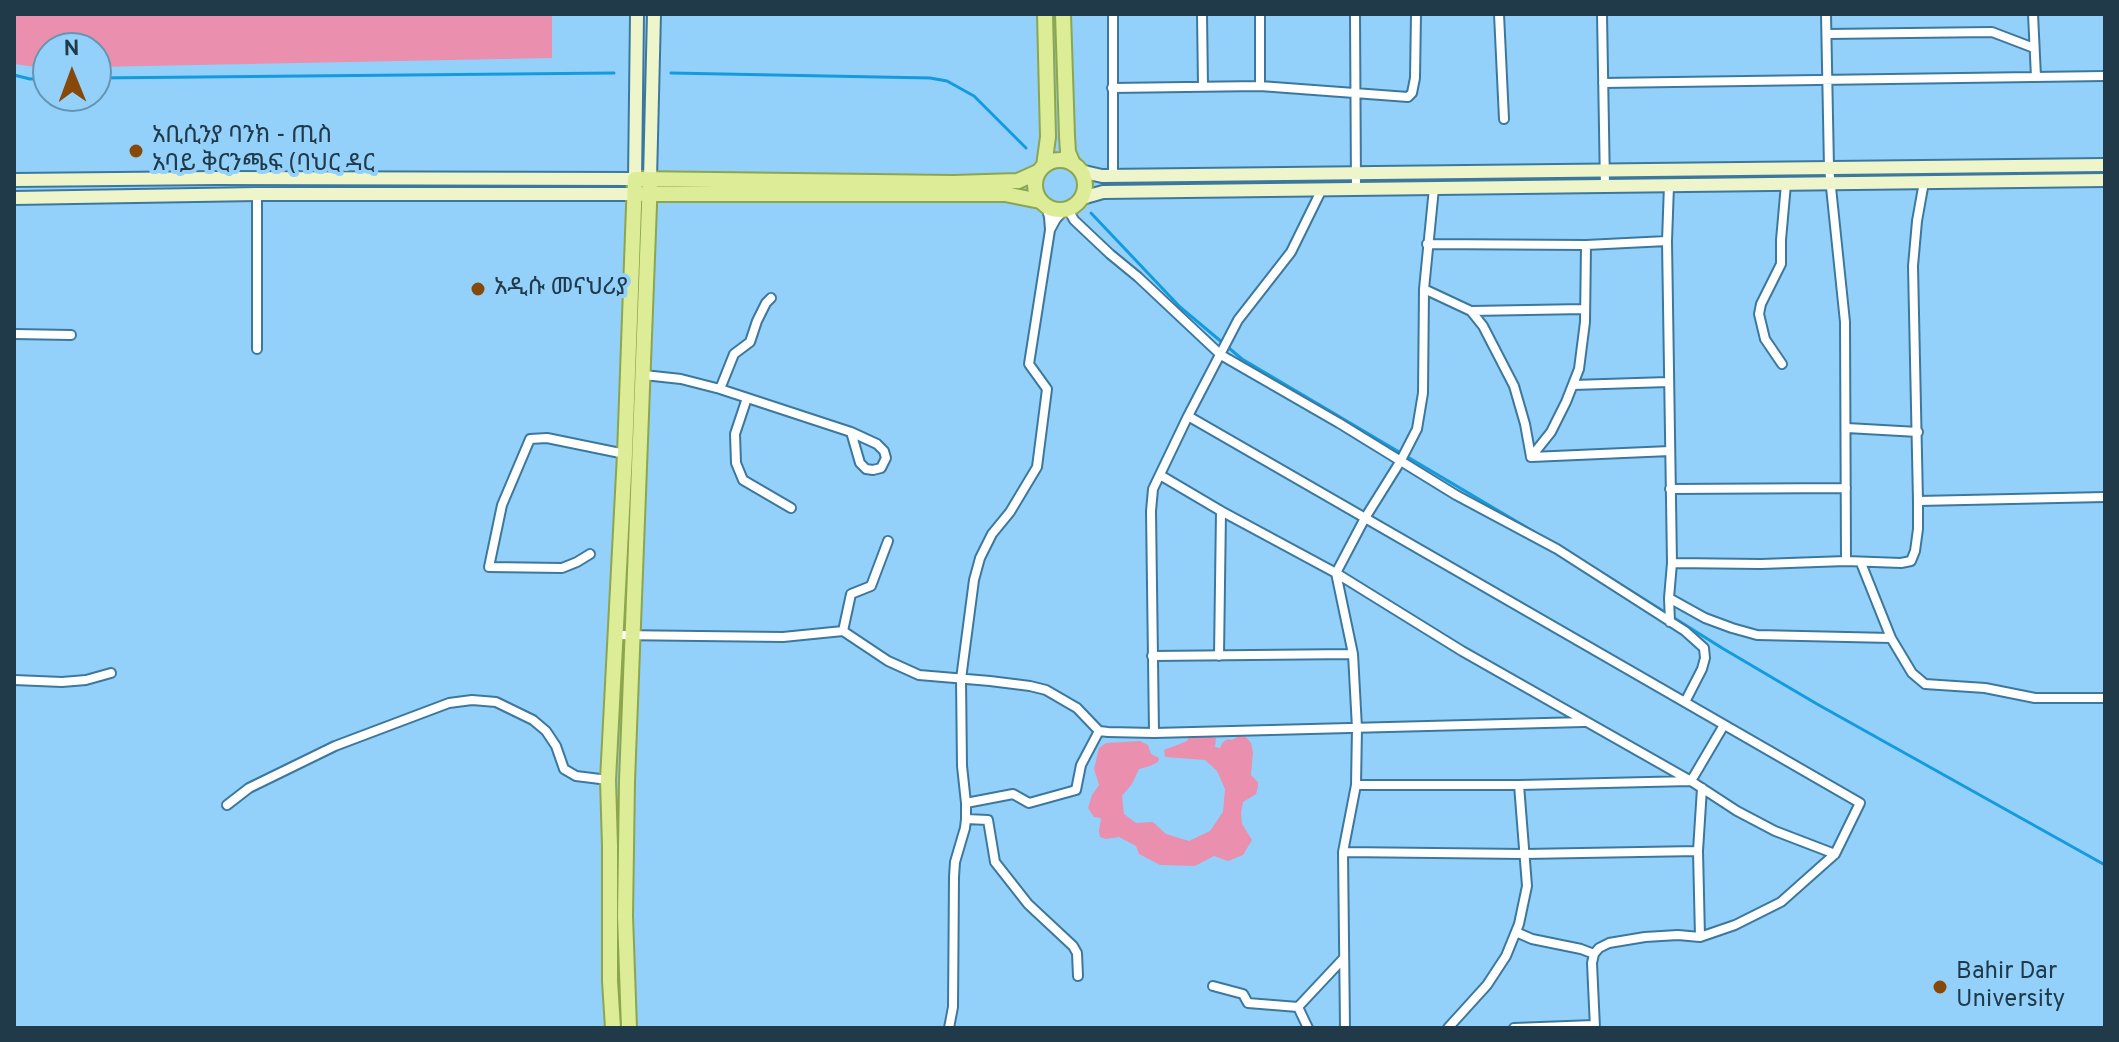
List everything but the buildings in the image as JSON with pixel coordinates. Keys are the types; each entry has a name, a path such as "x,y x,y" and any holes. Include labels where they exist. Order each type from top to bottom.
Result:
{"main road":[{"path":"629,1028 625,916 627,781 644,375 643,187 637,14"},
{"path":"613,1028 608,780 625,454 654,14"},
{"path":"1043,204 1034,187 1048,137 1045,14"},
{"path":"1063,14 1068,152 1085,184 1082,198"},
{"path":"14,198 978,183 1018,181 1058,160 1089,175 1113,176 2105,165"},
{"path":"1476,172 1477,187"},
{"path":"14,180 217,178 1005,194 1052,209 1066,209 1082,198 1103,192 2105,180"}],"street":[{"path":"1113,14 1113,176"},
{"path":"1202,14 1203,86"},
{"path":"1260,14 1260,86"},
{"path":"1355,14 1356,189"},
{"path":"1112,88 1260,86 1408,97 1415,78 1416,14"},
{"path":"1499,14 1504,119"},
{"path":"1602,14 1605,186"},
{"path":"1826,14 1829,168 1845,322 1846,561"},
{"path":"2033,14 2036,77"},
{"path":"1827,34 1992,32 2034,48"},
{"path":"1603,83 2105,76"},
{"path":"1672,563 1911,561 1918,529 1913,266 1924,182"},
{"path":"1782,364 1765,339 1759,314 1781,264 1786,184"},
{"path":"1669,185 1670,621"},
{"path":"1345,1028 1343,852 1356,785 1357,728 1353,654 1336,573 1417,429 1423,393 1424,289 1434,188"},
{"path":"1154,733 1153,489 1238,320 1291,252 1322,189"},
{"path":"257,194 257,349"},
{"path":"949,1028 954,999 955,862 966,819 961,679 974,580 980,558 992,534 1010,512 1037,467 1047,389 1029,364 1050,230 1049,217 1043,204"},
{"path":"1050,230 1066,209 1074,220 1221,355 1456,495 1557,549 1685,631 1704,648 1705,658 1685,702"},
{"path":"1427,244 1586,245 1667,241"},
{"path":"1531,457 1551,432 1579,369 1585,309 1586,245"},
{"path":"1424,289 1471,311 1585,309"},
{"path":"720,389 734,354 750,342 757,321 771,298"},
{"path":"1471,311 1488,334 1514,386 1531,457"},
{"path":"14,334 71,335"},
{"path":"644,375 681,379 720,389 851,432 877,444 884,451 886,458 881,468 866,469 860,463 851,432"},
{"path":"1573,385 1668,382"},
{"path":"747,398 735,434 736,463 743,480 791,508"},
{"path":"1188,416 1860,803 1835,854 1781,902 1735,925 1700,937 1645,937 1609,943 1599,948 1592,963 1594,1027 1514,1028"},
{"path":"1847,428 1918,432"},
{"path":"590,554 562,568 489,567 502,505 530,439 547,438 625,454"},
{"path":"1531,457 1670,451"},
{"path":"1160,475 1336,573 1462,651 1691,781 1737,811 1775,831 1835,854"},
{"path":"1670,489 1846,488"},
{"path":"1918,501 2105,497"},
{"path":"1219,656 1221,511"},
{"path":"843,631 851,594 871,586 888,541"},
{"path":"1861,563 1891,638 1912,673 1925,684 1985,688 2035,698 2105,698"},
{"path":"1669,598 1705,618 1757,635 1891,638"},
{"path":"616,635 783,637 843,631 888,661 919,675 1046,690 1077,708 1099,731 1154,733 1584,722"},
{"path":"1152,656 1353,654"},
{"path":"14,680 62,682 111,673"},
{"path":"227,805 249,788 335,746 449,703 472,700 496,702 533,720 546,731 556,746 564,769 576,776 608,780"},
{"path":"1691,781 1724,725"},
{"path":"966,803 1013,794 1029,803 1076,790 1081,765 1099,731"},
{"path":"1356,785 1691,781"},
{"path":"1448,1028 1487,985 1506,956 1516,932 1527,886 1519,785"},
{"path":"1700,937 1698,851 1702,788"},
{"path":"966,819 988,820 995,862 1028,904 1073,946 1077,953 1078,976"},
{"path":"1343,852 1524,854 1698,851"},
{"path":"1516,932 1594,954"},
{"path":"1298,1007 1343,959"},
{"path":"1213,986 1243,994 1248,1003 1298,1007"},
{"path":"1298,1007 1308,1028"}],"shaded area":[{"path":"14,14 552,14 552,58 112,67 112,32 32,32 32,66 14,64"},
{"path":"1193,736 1216,738 1215,747 1220,748 1223,742 1239,736 1246,737 1251,743 1251,775 1258,782 1258,787 1256,794 1243,802 1242,824 1252,840 1243,855 1228,861 1214,856 1195,866 1160,865 1139,854 1136,846 1119,837 1100,837 1101,818 1094,817 1088,808 1099,785 1094,769 1099,748 1106,743 1140,741 1159,758 1158,762 1139,769 1122,796 1124,814 1136,823 1153,822 1166,834 1189,841 1210,831 1223,812 1225,789 1217,771 1205,760 1165,757 1164,750"}],"waterway":[{"path":"112,78 614,73"},
{"path":"671,73 930,78 947,81 974,96 1026,148"},
{"path":"14,75 32,79"},
{"path":"1091,213 1180,307 1242,359 1536,533"},
{"path":"1604,574 1817,704 2105,865"}],"place":[{"name":"አቢሲንያ ባንክ - ጢስ አባይ ቅርንጫፍ (ባህር ዳር","path":"136,151"},
{"name":"አዲሱ መናህሪያ","path":"478,289"},
{"name":"Bahir Dar University","path":"1940,987"}]}
